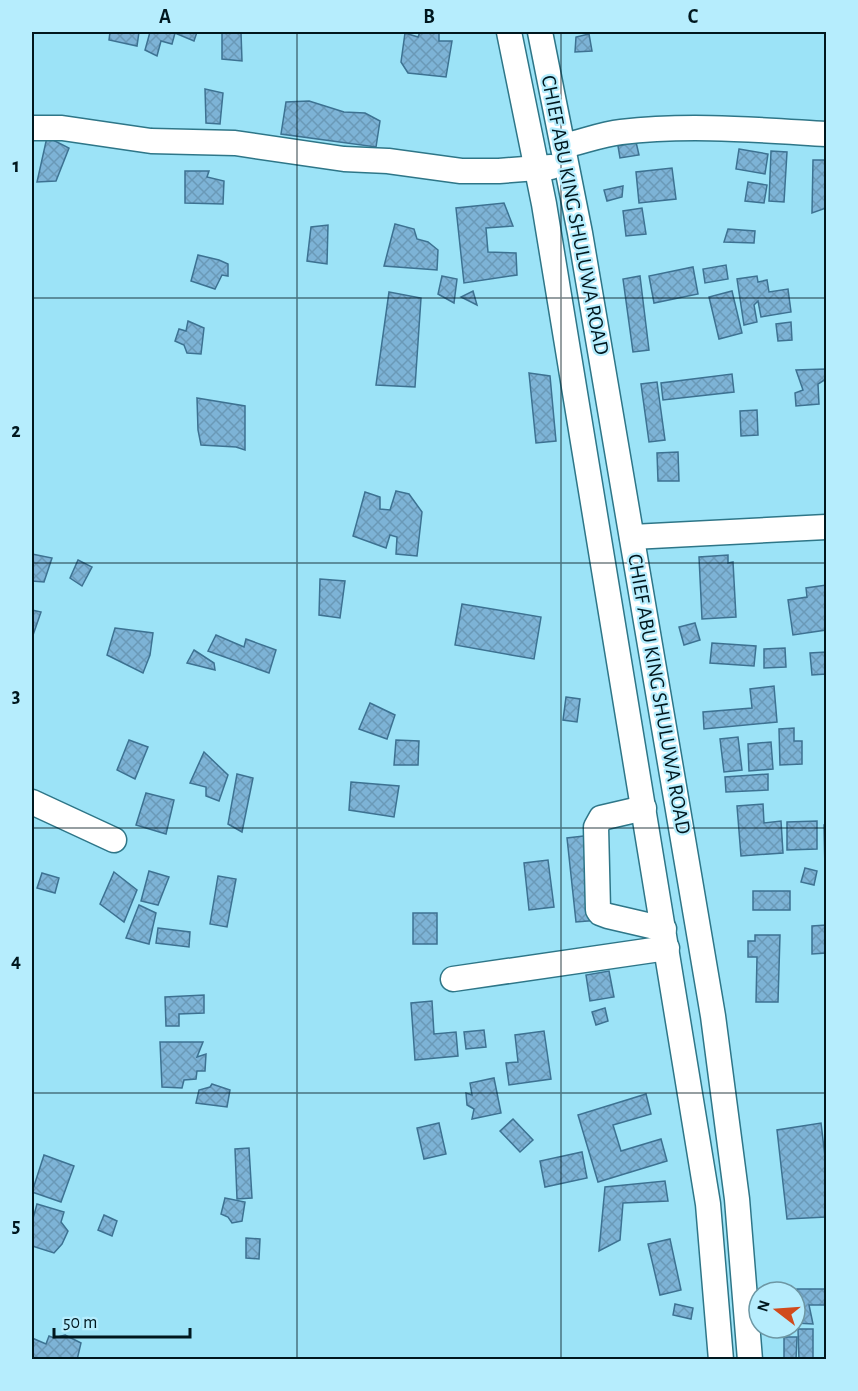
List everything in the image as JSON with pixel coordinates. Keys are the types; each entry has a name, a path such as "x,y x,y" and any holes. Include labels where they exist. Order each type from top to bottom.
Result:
{"street":[{"path":"509,32 544,204 708,1204 721,1359"},
{"name":"CHIEF ABU KING SHULUWA ROAD","path":"540,32 580,233 713,1016 737,1198 750,1359"},
{"path":"32,128 62,128 151,141 235,143 344,159 388,161 461,171 537,169 618,132 729,128 826,135"},
{"path":"632,537 826,527"},
{"path":"32,802 114,840"},
{"path":"644,808 601,818 597,823 598,910 600,913 665,939"},
{"path":"453,979 665,939"},
{"path":"678,1019 713,1016"}],"building":[{"path":"110,32 139,32 137,46 109,40"},
{"path":"150,32 197,32 194,41 175,33 172,44 161,41 157,56 145,50"},
{"path":"222,32 241,32 242,61 222,59"},
{"path":"420,32 439,32 439,41 452,41 446,77 408,73 401,62 405,33 418,37"},
{"path":"589,34 592,51 575,52 576,37"},
{"path":"205,89 223,93 220,124 206,123"},
{"path":"309,101 344,112 365,113 380,121 376,147 281,134 286,102"},
{"path":"47,137 69,148 56,181 37,182"},
{"path":"636,142 639,155 620,158 618,146"},
{"path":"739,149 768,154 765,174 736,169"},
{"path":"771,151 787,152 784,202 769,201"},
{"path":"813,160 826,160 826,208 812,213"},
{"path":"672,168 676,199 639,203 636,172"},
{"path":"185,171 209,171 207,177 224,181 223,204 185,203"},
{"path":"748,182 767,185 764,203 745,201"},
{"path":"623,186 622,197 607,201 604,190"},
{"path":"504,203 513,226 486,228 488,252 516,253 517,275 464,283 456,208"},
{"path":"642,208 646,234 626,236 623,211"},
{"path":"395,224 414,229 417,239 428,242 438,250 437,270 384,266"},
{"path":"328,225 327,264 307,261 311,227"},
{"path":"728,229 755,231 754,243 724,242"},
{"path":"198,255 228,264 228,276 222,275 215,289 191,281"},
{"path":"726,265 728,279 705,283 703,269"},
{"path":"693,267 698,294 654,303 649,276"},
{"path":"442,276 457,279 454,303 438,294"},
{"path":"640,276 649,350 633,352 623,279"},
{"path":"757,276 758,282 767,280 769,292 788,289 791,312 761,317 758,301 754,305 757,322 744,325 737,279"},
{"path":"473,291 477,305 461,297"},
{"path":"732,291 742,333 719,339 709,297"},
{"path":"389,292 421,298 415,387 376,385"},
{"path":"188,321 204,328 201,354 187,353 184,345 175,341 179,329 186,331"},
{"path":"791,322 792,340 778,341 776,324"},
{"path":"825,369 826,379 818,384 819,404 796,406 795,393 803,390 796,370"},
{"path":"529,373 550,376 556,441 536,443"},
{"path":"732,374 734,392 663,400 661,383"},
{"path":"657,382 665,440 649,442 641,384"},
{"path":"197,398 245,406 245,450 236,447 201,445"},
{"path":"757,410 758,435 741,436 740,411"},
{"path":"678,452 679,481 658,481 657,453"},
{"path":"396,491 409,494 422,512 417,556 396,554 397,537 390,535 386,548 353,536 365,492 380,497 380,509 390,510"},
{"path":"32,554 52,558 44,582 32,581"},
{"path":"728,555 728,563 733,562 736,617 702,619 699,557"},
{"path":"78,560 92,567 82,586 70,578"},
{"path":"320,579 345,581 340,618 319,615"},
{"path":"826,585 826,630 793,635 788,600 807,597 806,588"},
{"path":"462,604 541,617 534,659 455,645"},
{"path":"32,610 41,612 33,635 32,634"},
{"path":"695,623 700,640 684,645 679,627"},
{"path":"115,628 153,633 150,655 143,673 107,655"},
{"path":"216,635 244,647 246,639 276,650 269,673 208,651"},
{"path":"712,643 756,646 754,666 710,663"},
{"path":"785,648 786,667 764,668 764,649"},
{"path":"194,650 214,663 215,670 187,663"},
{"path":"826,652 826,674 812,675 810,653"},
{"path":"774,686 777,722 704,729 703,712 752,708 750,689"},
{"path":"566,697 580,699 577,722 563,720"},
{"path":"370,703 395,715 387,739 359,729"},
{"path":"794,728 794,741 802,741 802,764 780,765 779,729"},
{"path":"738,737 742,770 724,772 720,739"},
{"path":"129,740 148,747 135,779 117,770"},
{"path":"396,740 419,741 418,765 394,765"},
{"path":"771,742 773,769 749,771 748,744"},
{"path":"204,752 228,775 219,801 206,796 206,787 190,783"},
{"path":"237,774 253,778 242,832 228,824"},
{"path":"768,774 768,790 726,792 725,777"},
{"path":"351,782 399,786 394,817 349,810"},
{"path":"146,793 174,800 166,834 136,825"},
{"path":"763,804 764,823 781,821 783,853 741,856 737,806"},
{"path":"817,821 817,849 787,850 787,822"},
{"path":"824,825 826,825 825,869"},
{"path":"592,835 600,920 576,922 567,838"},
{"path":"548,860 554,907 529,910 524,863"},
{"path":"805,868 817,871 814,885 801,882"},
{"path":"149,871 169,877 158,905 141,901"},
{"path":"114,872 137,890 124,922 100,904"},
{"path":"42,873 59,878 55,893 37,888"},
{"path":"218,876 236,879 227,927 210,924"},
{"path":"753,891 790,891 790,910 753,910"},
{"path":"139,905 156,913 149,944 126,938"},
{"path":"413,913 437,913 437,944 413,944"},
{"path":"826,925 826,953 812,954 812,926"},
{"path":"158,928 190,932 189,947 156,943"},
{"path":"755,935 780,935 778,1002 756,1002 757,957 748,957 748,941 755,941"},
{"path":"609,971 614,997 590,1001 586,975"},
{"path":"204,995 204,1013 179,1014 179,1026 166,1026 165,997"},
{"path":"432,1001 434,1034 456,1032 458,1056 415,1060 411,1003"},
{"path":"605,1008 608,1021 596,1025 592,1012"},
{"path":"484,1030 486,1047 466,1049 464,1032"},
{"path":"544,1031 551,1079 509,1085 506,1063 518,1062 515,1035"},
{"path":"160,1042 203,1042 197,1057 206,1054 205,1071 197,1071 196,1079 184,1080 182,1088 162,1087"},
{"path":"494,1078 501,1113 472,1119 474,1109 467,1105 466,1093 472,1095 470,1083"},
{"path":"212,1084 230,1090 227,1107 196,1103 199,1090 210,1087"},
{"path":"646,1094 651,1114 613,1125 621,1151 661,1139 667,1161 598,1182 578,1115"},
{"path":"513,1119 533,1140 520,1152 500,1131"},
{"path":"439,1123 446,1154 424,1159 417,1128"},
{"path":"821,1123 826,1165 826,1217 787,1219 777,1130"},
{"path":"249,1148 252,1198 237,1199 235,1149"},
{"path":"582,1152 587,1178 545,1187 540,1161"},
{"path":"44,1155 74,1166 61,1202 32,1192"},
{"path":"665,1181 668,1201 623,1203 620,1240 599,1251 605,1187"},
{"path":"225,1198 245,1202 242,1221 232,1223 228,1217 221,1214"},
{"path":"37,1204 64,1212 61,1222 68,1231 62,1244 54,1253 32,1246 32,1222"},
{"path":"104,1215 117,1221 112,1236 98,1230"},
{"path":"246,1238 260,1239 259,1259 246,1258"},
{"path":"670,1239 681,1290 660,1295 648,1244"},
{"path":"807,1289 826,1289 826,1305 809,1305 813,1324 807,1324"},
{"path":"675,1304 693,1308 691,1319 673,1315"},
{"path":"807,1329 813,1329 813,1360 799,1360 798,1340 807,1340"},
{"path":"65,1335 81,1343 77,1360 32,1360 32,1338 46,1344 49,1336 54,1338"},
{"path":"784,1340 797,1340 796,1360 784,1360"}]}
